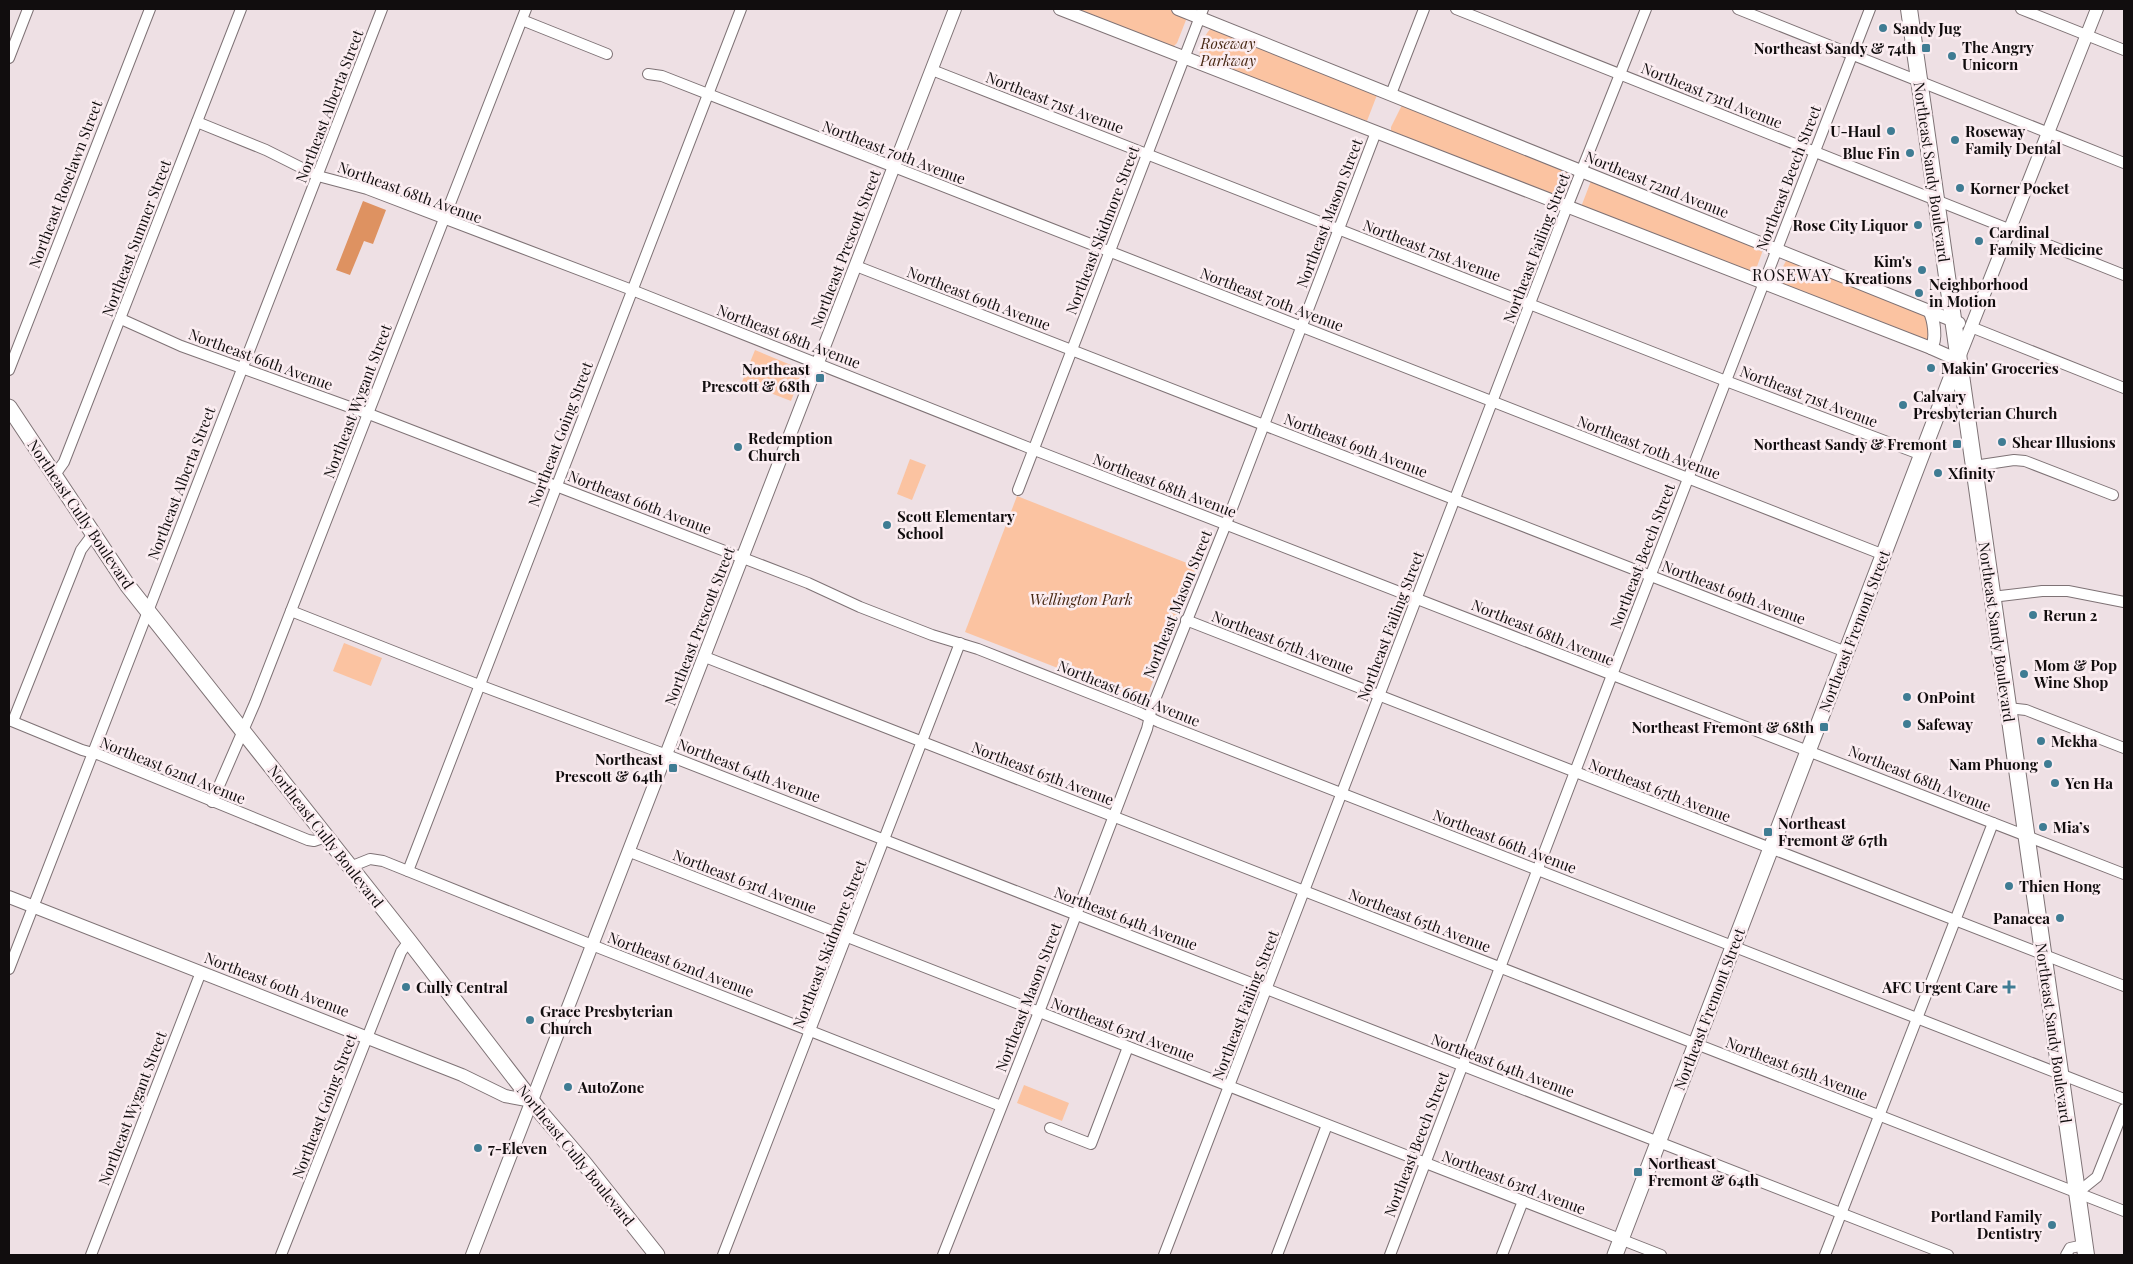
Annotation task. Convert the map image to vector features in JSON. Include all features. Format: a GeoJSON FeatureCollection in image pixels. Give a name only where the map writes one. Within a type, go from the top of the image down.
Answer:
{"type":"FeatureCollection","features":[{"type":"Feature","properties":{"kind":"main road","name":"Northeast Sandy Boulevard"},"geometry":{"type":"LineString","coordinates":[[1910,9],[2085,1250]]}},
{"type":"Feature","properties":{"kind":"main road","name":"Northeast Fremont Street"},"geometry":{"type":"LineString","coordinates":[[1615,1255],[1958,360]]}},
{"type":"Feature","properties":{"kind":"main road","name":"Northeast Cully Boulevard"},"geometry":{"type":"LineString","coordinates":[[9,407],[93,534],[148,611],[409,941],[532,1101],[657,1255]]}},
{"type":"Feature","properties":{"kind":"street"},"geometry":{"type":"LineString","coordinates":[[9,58],[28,9]]}},
{"type":"Feature","properties":{"kind":"street","name":"Northeast Roselawn Street"},"geometry":{"type":"LineString","coordinates":[[9,370],[150,9]]}},
{"type":"Feature","properties":{"kind":"street","name":"Northeast Sumner Street"},"geometry":{"type":"LineString","coordinates":[[54,476],[64,462],[241,9]]}},
{"type":"Feature","properties":{"kind":"street","name":"Northeast Alberta Street"},"geometry":{"type":"LineString","coordinates":[[9,969],[382,9]]}},
{"type":"Feature","properties":{"kind":"street","name":"Northeast Wygant Street"},"geometry":{"type":"LineString","coordinates":[[212,802],[256,703],[526,9]]}},
{"type":"Feature","properties":{"kind":"street","name":"Northeast Going Street"},"geometry":{"type":"LineString","coordinates":[[408,871],[741,9]]}},
{"type":"Feature","properties":{"kind":"street","name":"Northeast Prescott Street"},"geometry":{"type":"LineString","coordinates":[[472,1255],[630,852],[955,9]]}},
{"type":"Feature","properties":{"kind":"street"},"geometry":{"type":"LineString","coordinates":[[1060,9],[1763,282],[1958,360]]}},
{"type":"Feature","properties":{"kind":"street","name":"Northeast 72nd Avenue"},"geometry":{"type":"LineString","coordinates":[[1178,9],[1201,13],[1391,94],[2124,388]]}},
{"type":"Feature","properties":{"kind":"street"},"geometry":{"type":"LineString","coordinates":[[1391,94],[1424,9]]}},
{"type":"Feature","properties":{"kind":"street","name":"Northeast 73rd Avenue"},"geometry":{"type":"LineString","coordinates":[[1456,9],[2124,276]]}},
{"type":"Feature","properties":{"kind":"street","name":"Northeast Failing Street"},"geometry":{"type":"LineString","coordinates":[[1164,1255],[1343,794],[1567,207],[1646,9]]}},
{"type":"Feature","properties":{"kind":"street"},"geometry":{"type":"LineString","coordinates":[[1738,9],[2124,163]]}},
{"type":"Feature","properties":{"kind":"street","name":"Northeast Beech Street"},"geometry":{"type":"LineString","coordinates":[[1390,1255],[1763,282],[1870,9]]}},
{"type":"Feature","properties":{"kind":"street"},"geometry":{"type":"LineString","coordinates":[[2021,9],[2124,50]]}},
{"type":"Feature","properties":{"kind":"street","name":"Northeast Fremont Street"},"geometry":{"type":"LineString","coordinates":[[1958,360],[2097,9]]}},
{"type":"Feature","properties":{"kind":"street","name":"Northeast Skidmore Street"},"geometry":{"type":"LineString","coordinates":[[1018,490],[1032,449],[1073,350],[1201,13]]}},
{"type":"Feature","properties":{"kind":"street"},"geometry":{"type":"LineString","coordinates":[[522,20],[607,54]]}},
{"type":"Feature","properties":{"kind":"street","name":"Northeast 71st Avenue"},"geometry":{"type":"LineString","coordinates":[[932,70],[1726,381],[1922,455]]}},
{"type":"Feature","properties":{"kind":"street","name":"Northeast 70th Avenue"},"geometry":{"type":"LineString","coordinates":[[648,74],[662,76],[1884,555]]}},
{"type":"Feature","properties":{"kind":"street","name":"Northeast 68th Avenue"},"geometry":{"type":"LineString","coordinates":[[197,122],[266,150],[318,176],[367,190],[632,290],[1032,449],[2124,874]]}},
{"type":"Feature","properties":{"kind":"street","name":"Northeast Mason Street"},"geometry":{"type":"LineString","coordinates":[[943,1255],[1039,1012],[1186,620],[1226,524],[1376,132]]}},
{"type":"Feature","properties":{"kind":"street","name":"Northeast 69th Avenue"},"geometry":{"type":"LineString","coordinates":[[856,266],[1846,652]]}},
{"type":"Feature","properties":{"kind":"street"},"geometry":{"type":"LineString","coordinates":[[1929,310],[1932,316],[1934,343],[1931,348]]}},
{"type":"Feature","properties":{"kind":"street","name":"Northeast 66th Avenue"},"geometry":{"type":"LineString","coordinates":[[121,318],[181,346],[369,414],[817,586],[860,607],[978,649],[1343,794],[2124,1099]]}},
{"type":"Feature","properties":{"kind":"street"},"geometry":{"type":"LineString","coordinates":[[1974,466],[2014,460],[2025,461],[2113,495]]}},
{"type":"Feature","properties":{"kind":"street"},"geometry":{"type":"LineString","coordinates":[[11,721],[81,550],[93,534]]}},
{"type":"Feature","properties":{"kind":"street"},"geometry":{"type":"LineString","coordinates":[[1992,597],[2042,591],[2068,591],[2124,602]]}},
{"type":"Feature","properties":{"kind":"street","name":"Northeast 64th Avenue"},"geometry":{"type":"LineString","coordinates":[[291,611],[479,685],[667,754],[1948,1255]]}},
{"type":"Feature","properties":{"kind":"street","name":"Northeast 67th Avenue"},"geometry":{"type":"LineString","coordinates":[[1186,620],[2124,986]]}},
{"type":"Feature","properties":{"kind":"street","name":"Northeast Skidmore Street"},"geometry":{"type":"LineString","coordinates":[[724,1255],[848,938],[960,643]]}},
{"type":"Feature","properties":{"kind":"street","name":"Northeast 65th Avenue"},"geometry":{"type":"LineString","coordinates":[[705,657],[2124,1211]]}},
{"type":"Feature","properties":{"kind":"street"},"geometry":{"type":"LineString","coordinates":[[2008,708],[2026,710],[2124,748]]}},
{"type":"Feature","properties":{"kind":"street","name":"Northeast 62nd Avenue"},"geometry":{"type":"LineString","coordinates":[[11,721],[308,840],[314,841],[326,837]]}},
{"type":"Feature","properties":{"kind":"street"},"geometry":{"type":"LineString","coordinates":[[1825,1255],[1993,823]]}},
{"type":"Feature","properties":{"kind":"street","name":"Northeast 63rd Avenue"},"geometry":{"type":"LineString","coordinates":[[630,852],[1661,1255]]}},
{"type":"Feature","properties":{"kind":"street","name":"Northeast 62nd Avenue"},"geometry":{"type":"LineString","coordinates":[[350,867],[364,860],[376,859],[1001,1106]]}},
{"type":"Feature","properties":{"kind":"street","name":"Northeast 60th Avenue"},"geometry":{"type":"LineString","coordinates":[[9,897],[462,1075],[505,1096],[532,1101]]}},
{"type":"Feature","properties":{"kind":"street","name":"Northeast Going Street"},"geometry":{"type":"LineString","coordinates":[[281,1255],[401,952],[409,941]]}},
{"type":"Feature","properties":{"kind":"street","name":"Northeast Wygant Street"},"geometry":{"type":"LineString","coordinates":[[91,1255],[201,972]]}},
{"type":"Feature","properties":{"kind":"street"},"geometry":{"type":"LineString","coordinates":[[1050,1128],[1091,1144],[1128,1047]]}},
{"type":"Feature","properties":{"kind":"street"},"geometry":{"type":"LineString","coordinates":[[2077,1193],[2097,1177],[2124,1109]]}},
{"type":"Feature","properties":{"kind":"street"},"geometry":{"type":"LineString","coordinates":[[1277,1255],[1327,1125]]}},
{"type":"Feature","properties":{"kind":"street"},"geometry":{"type":"LineString","coordinates":[[1502,1255],[1523,1201]]}},
{"type":"Feature","properties":{"kind":"street"},"geometry":{"type":"LineString","coordinates":[[2066,1255],[2070,1248],[2085,1250]]}},
{"type":"Feature","properties":{"kind":"green space","name":"Roseway Parkway"},"geometry":{"type":"Polygon","coordinates":[[[1071,9],[1170,9],[1182,13],[1186,20],[1177,43],[1173,47],[1071,9]]]}},
{"type":"Feature","properties":{"kind":"green space","name":"Roseway Parkway"},"geometry":{"type":"Polygon","coordinates":[[[1213,27],[1377,95],[1367,121],[1200,58],[1203,41],[1213,27]]]}},
{"type":"Feature","properties":{"kind":"green space"},"geometry":{"type":"Polygon","coordinates":[[[1402,105],[1567,170],[1568,173],[1558,196],[1391,132],[1391,127],[1402,105]]]}},
{"type":"Feature","properties":{"kind":"green space"},"geometry":{"type":"Polygon","coordinates":[[[1591,181],[1763,250],[1755,272],[1753,274],[1581,207],[1591,181]]]}},
{"type":"Feature","properties":{"kind":"green space"},"geometry":{"type":"Polygon","coordinates":[[[1787,259],[1923,312],[1928,318],[1928,340],[1779,282],[1778,276],[1787,259]]]}},
{"type":"Feature","properties":{"kind":"green space"},"geometry":{"type":"Polygon","coordinates":[[[755,350],[803,370],[791,401],[742,382],[755,350]]]}},
{"type":"Feature","properties":{"kind":"green space"},"geometry":{"type":"Polygon","coordinates":[[[910,459],[926,465],[912,500],[897,494],[910,459]]]}},
{"type":"Feature","properties":{"kind":"green space","name":"Wellington Park"},"geometry":{"type":"Polygon","coordinates":[[[1017,496],[1197,567],[1145,702],[965,632],[1017,496]]]}},
{"type":"Feature","properties":{"kind":"green space"},"geometry":{"type":"Polygon","coordinates":[[[344,643],[382,658],[371,686],[333,671],[344,643]]]}},
{"type":"Feature","properties":{"kind":"green space"},"geometry":{"type":"Polygon","coordinates":[[[1024,1085],[1069,1103],[1062,1121],[1017,1103],[1024,1085]]]}},
{"type":"Feature","properties":{"kind":"shaded area"},"geometry":{"type":"Polygon","coordinates":[[[363,201],[386,210],[373,244],[364,241],[350,275],[336,270],[363,201]]]}},
{"type":"Feature","properties":{"kind":"place","name":"Sandy Jug"},"geometry":{"type":"Point","coordinates":[1883,28]}},
{"type":"Feature","properties":{"kind":"place","name":"Northeast Sandy & 74th"},"geometry":{"type":"Point","coordinates":[1926,48]}},
{"type":"Feature","properties":{"kind":"place","name":"The Angry Unicorn"},"geometry":{"type":"Point","coordinates":[1952,56]}},
{"type":"Feature","properties":{"kind":"place","name":"U-Haul"},"geometry":{"type":"Point","coordinates":[1891,131]}},
{"type":"Feature","properties":{"kind":"place","name":"Roseway Family Dental"},"geometry":{"type":"Point","coordinates":[1955,140]}},
{"type":"Feature","properties":{"kind":"place","name":"Blue Fin"},"geometry":{"type":"Point","coordinates":[1910,153]}},
{"type":"Feature","properties":{"kind":"place","name":"Korner Pocket"},"geometry":{"type":"Point","coordinates":[1960,188]}},
{"type":"Feature","properties":{"kind":"place","name":"Rose City Liquor"},"geometry":{"type":"Point","coordinates":[1918,225]}},
{"type":"Feature","properties":{"kind":"place","name":"Cardinal Family Medicine"},"geometry":{"type":"Point","coordinates":[1979,241]}},
{"type":"Feature","properties":{"kind":"place","name":"Kim's Kreations"},"geometry":{"type":"Point","coordinates":[1922,270]}},
{"type":"Feature","properties":{"kind":"place","name":"Neighborhood in Motion"},"geometry":{"type":"Point","coordinates":[1919,293]}},
{"type":"Feature","properties":{"kind":"place","name":"Makin' Groceries"},"geometry":{"type":"Point","coordinates":[1931,368]}},
{"type":"Feature","properties":{"kind":"place","name":"Northeast Prescott & 68th"},"geometry":{"type":"Point","coordinates":[820,378]}},
{"type":"Feature","properties":{"kind":"place","name":"Calvary Presbyterian Church"},"geometry":{"type":"Point","coordinates":[1903,405]}},
{"type":"Feature","properties":{"kind":"place","name":"Shear Illusions"},"geometry":{"type":"Point","coordinates":[2002,442]}},
{"type":"Feature","properties":{"kind":"place","name":"Northeast Sandy & Fremont"},"geometry":{"type":"Point","coordinates":[1957,444]}},
{"type":"Feature","properties":{"kind":"place","name":"Redemption Church"},"geometry":{"type":"Point","coordinates":[738,447]}},
{"type":"Feature","properties":{"kind":"place","name":"Xfinity"},"geometry":{"type":"Point","coordinates":[1938,473]}},
{"type":"Feature","properties":{"kind":"place","name":"Scott Elementary School"},"geometry":{"type":"Point","coordinates":[887,525]}},
{"type":"Feature","properties":{"kind":"place","name":"Rerun 2"},"geometry":{"type":"Point","coordinates":[2033,615]}},
{"type":"Feature","properties":{"kind":"place","name":"Mom & Pop Wine Shop"},"geometry":{"type":"Point","coordinates":[2024,674]}},
{"type":"Feature","properties":{"kind":"place","name":"OnPoint"},"geometry":{"type":"Point","coordinates":[1907,697]}},
{"type":"Feature","properties":{"kind":"place","name":"Safeway"},"geometry":{"type":"Point","coordinates":[1907,724]}},
{"type":"Feature","properties":{"kind":"place","name":"Northeast Fremont & 68th"},"geometry":{"type":"Point","coordinates":[1824,727]}},
{"type":"Feature","properties":{"kind":"place","name":"Mekha"},"geometry":{"type":"Point","coordinates":[2041,741]}},
{"type":"Feature","properties":{"kind":"place","name":"Nam Phuong"},"geometry":{"type":"Point","coordinates":[2048,764]}},
{"type":"Feature","properties":{"kind":"place","name":"Northeast Prescott & 64th"},"geometry":{"type":"Point","coordinates":[673,768]}},
{"type":"Feature","properties":{"kind":"place","name":"Yen Ha"},"geometry":{"type":"Point","coordinates":[2055,783]}},
{"type":"Feature","properties":{"kind":"place","name":"Mia’s"},"geometry":{"type":"Point","coordinates":[2043,827]}},
{"type":"Feature","properties":{"kind":"place","name":"Northeast Fremont & 67th"},"geometry":{"type":"Point","coordinates":[1768,832]}},
{"type":"Feature","properties":{"kind":"place","name":"Thien Hong"},"geometry":{"type":"Point","coordinates":[2009,886]}},
{"type":"Feature","properties":{"kind":"place","name":"Panacea"},"geometry":{"type":"Point","coordinates":[2060,918]}},
{"type":"Feature","properties":{"kind":"place","name":"Cully Central"},"geometry":{"type":"Point","coordinates":[406,987]}},
{"type":"Feature","properties":{"kind":"place","name":"AFC Urgent Care"},"geometry":{"type":"Point","coordinates":[2009,987]}},
{"type":"Feature","properties":{"kind":"place","name":"Grace Presbyterian Church"},"geometry":{"type":"Point","coordinates":[530,1020]}},
{"type":"Feature","properties":{"kind":"place","name":"AutoZone"},"geometry":{"type":"Point","coordinates":[568,1087]}},
{"type":"Feature","properties":{"kind":"place","name":"7-Eleven"},"geometry":{"type":"Point","coordinates":[478,1148]}},
{"type":"Feature","properties":{"kind":"place","name":"Northeast Fremont & 64th"},"geometry":{"type":"Point","coordinates":[1638,1172]}},
{"type":"Feature","properties":{"kind":"place","name":"Portland Family Dentistry"},"geometry":{"type":"Point","coordinates":[2052,1225]}},
{"type":"Feature","properties":{"kind":"district","name":"ROSEWAY"},"geometry":{"type":"Point","coordinates":[1792,274]}}]}
